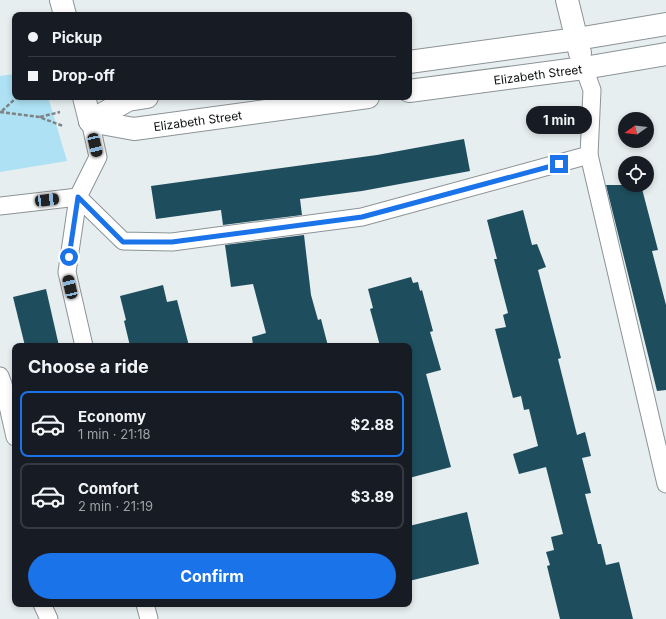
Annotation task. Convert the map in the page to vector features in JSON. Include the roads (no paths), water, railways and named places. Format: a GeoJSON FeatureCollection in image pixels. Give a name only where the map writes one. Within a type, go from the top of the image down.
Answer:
{"type":"FeatureCollection","features":[{"type":"Feature","properties":{"kind":"street"},"geometry":{"type":"LineString","coordinates":[[61,0],[64,12]]}},
{"type":"Feature","properties":{"kind":"street"},"geometry":{"type":"LineString","coordinates":[[567,0],[584,68]]}},
{"type":"Feature","properties":{"kind":"street"},"geometry":{"type":"LineString","coordinates":[[412,62],[577,39],[666,24]]}},
{"type":"Feature","properties":{"kind":"street","name":"Elizabeth Street"},"geometry":{"type":"LineString","coordinates":[[412,91],[584,68],[666,54]]}},
{"type":"Feature","properties":{"kind":"street"},"geometry":{"type":"LineString","coordinates":[[85,100],[90,121],[128,100]]}},
{"type":"Feature","properties":{"kind":"street","name":"Elizabeth Street"},"geometry":{"type":"LineString","coordinates":[[90,121],[134,129],[346,100]]}},
{"type":"Feature","properties":{"kind":"lane"},"geometry":{"type":"LineString","coordinates":[[584,68],[592,90],[589,156],[666,484]]}},
{"type":"Feature","properties":{"kind":"lane"},"geometry":{"type":"LineString","coordinates":[[83,343],[67,272],[78,197],[98,157],[90,121]]}},
{"type":"Feature","properties":{"kind":"lane"},"geometry":{"type":"LineString","coordinates":[[78,197],[123,242],[172,242],[362,217],[589,156]]}},
{"type":"Feature","properties":{"kind":"lane"},"geometry":{"type":"LineString","coordinates":[[0,206],[78,197]]}},
{"type":"Feature","properties":{"kind":"lane"},"geometry":{"type":"LineString","coordinates":[[0,376],[12,424]]}},
{"type":"Feature","properties":{"kind":"lane"},"geometry":{"type":"LineString","coordinates":[[43,607],[49,619]]}},
{"type":"Feature","properties":{"kind":"lane"},"geometry":{"type":"LineString","coordinates":[[146,607],[149,619]]}}]}
